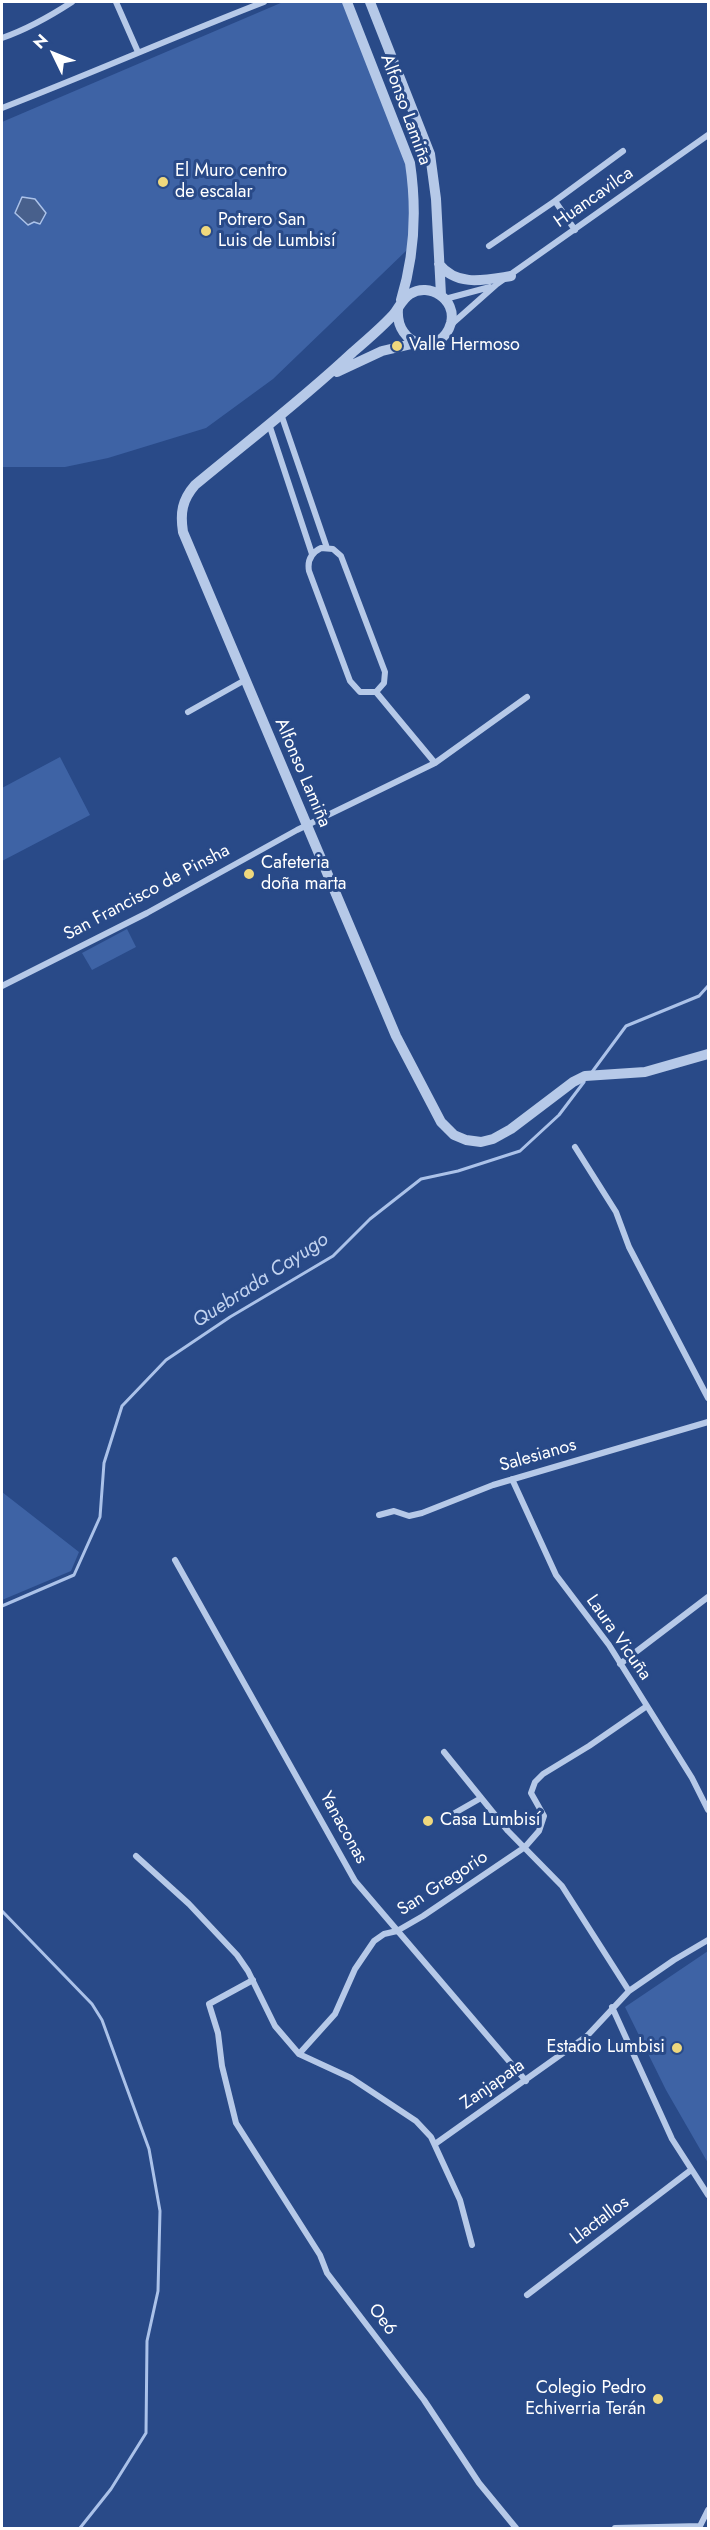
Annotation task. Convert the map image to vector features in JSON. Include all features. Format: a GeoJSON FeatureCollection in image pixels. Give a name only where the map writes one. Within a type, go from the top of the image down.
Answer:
{"type":"FeatureCollection","features":[{"type":"Feature","properties":{"kind":"street"},"geometry":{"type":"LineString","coordinates":[[2,38],[25,30],[72,2]]}},
{"type":"Feature","properties":{"kind":"street"},"geometry":{"type":"LineString","coordinates":[[116,2],[138,52]]}},
{"type":"Feature","properties":{"kind":"street"},"geometry":{"type":"LineString","coordinates":[[2,108],[116,64],[138,52],[264,2]]}},
{"type":"Feature","properties":{"kind":"street","name":"Alfonso Lamiña"},"geometry":{"type":"LineString","coordinates":[[347,2],[410,163],[414,190],[414,234],[407,281],[399,306],[351,355],[195,485],[187,495],[181,517],[183,532],[396,1036],[441,1122],[454,1135],[466,1140],[481,1142],[493,1139],[511,1129],[573,1082],[591,1075],[645,1072],[708,1054]]}},
{"type":"Feature","properties":{"kind":"street","name":"Alfonso Lamiña"},"geometry":{"type":"LineString","coordinates":[[370,2],[430,154],[436,199],[443,297]]}},
{"type":"Feature","properties":{"kind":"street","name":"Huancavilca"},"geometry":{"type":"LineString","coordinates":[[450,325],[497,284],[708,135]]}},
{"type":"Feature","properties":{"kind":"street"},"geometry":{"type":"LineString","coordinates":[[489,246],[623,151]]}},
{"type":"Feature","properties":{"kind":"street"},"geometry":{"type":"LineString","coordinates":[[555,201],[575,230]]}},
{"type":"Feature","properties":{"kind":"street"},"geometry":{"type":"LineString","coordinates":[[439,264],[448,274],[456,278],[474,281],[511,276]]}},
{"type":"Feature","properties":{"kind":"street","name":"Huancavilca"},"geometry":{"type":"LineString","coordinates":[[443,297],[497,284]]}},
{"type":"Feature","properties":{"kind":"street"},"geometry":{"type":"LineString","coordinates":[[419,290],[431,290],[443,297],[451,311],[450,325],[445,334],[437,341],[427,344],[416,343],[407,338],[400,330],[397,320],[399,306],[408,294],[419,290]]}},
{"type":"Feature","properties":{"kind":"street","name":"Alfonso Lamiña"},"geometry":{"type":"LineString","coordinates":[[300,398],[338,372],[363,359],[397,346],[416,343]]}},
{"type":"Feature","properties":{"kind":"street"},"geometry":{"type":"LineString","coordinates":[[281,413],[327,548]]}},
{"type":"Feature","properties":{"kind":"street"},"geometry":{"type":"LineString","coordinates":[[269,423],[312,554]]}},
{"type":"Feature","properties":{"kind":"street"},"geometry":{"type":"LineString","coordinates":[[327,548],[341,556],[385,672],[384,683],[376,692],[366,694],[352,686],[309,571],[309,559],[312,554],[316,550],[327,548]]}},
{"type":"Feature","properties":{"kind":"street"},"geometry":{"type":"LineString","coordinates":[[188,712],[245,680]]}},
{"type":"Feature","properties":{"kind":"street"},"geometry":{"type":"LineString","coordinates":[[376,692],[435,763]]}},
{"type":"Feature","properties":{"kind":"street","name":"San Francisco de Pinsha"},"geometry":{"type":"LineString","coordinates":[[2,986],[147,914],[306,826],[435,763],[527,697]]}},
{"type":"Feature","properties":{"kind":"street"},"geometry":{"type":"LineString","coordinates":[[575,1147],[616,1212],[629,1247],[708,1398]]}},
{"type":"Feature","properties":{"kind":"street","name":"Salesianos"},"geometry":{"type":"LineString","coordinates":[[379,1515],[394,1511],[409,1516],[422,1513],[512,1479],[708,1422]]}},
{"type":"Feature","properties":{"kind":"street","name":"Laura Vicuña"},"geometry":{"type":"LineString","coordinates":[[512,1479],[556,1575],[620,1664],[692,1778],[708,1810]]}},
{"type":"Feature","properties":{"kind":"street","name":"Yanaconas"},"geometry":{"type":"LineString","coordinates":[[175,1560],[355,1881],[526,2081]]}},
{"type":"Feature","properties":{"kind":"street"},"geometry":{"type":"LineString","coordinates":[[620,1664],[708,1597]]}},
{"type":"Feature","properties":{"kind":"street","name":"San Gregorio"},"geometry":{"type":"LineString","coordinates":[[299,2054],[335,2014],[363,1955],[384,1934],[397,1931],[525,1847],[543,1824],[544,1816],[531,1793],[535,1782],[543,1774],[647,1706]]}},
{"type":"Feature","properties":{"kind":"street"},"geometry":{"type":"LineString","coordinates":[[444,1752],[508,1831],[562,1886],[629,1991]]}},
{"type":"Feature","properties":{"kind":"street"},"geometry":{"type":"LineString","coordinates":[[453,1814],[481,1798]]}},
{"type":"Feature","properties":{"kind":"street"},"geometry":{"type":"LineString","coordinates":[[136,1856],[214,1929],[237,1955],[253,1980],[275,2026],[299,2054],[351,2078],[416,2121],[435,2144],[460,2200],[472,2245]]}},
{"type":"Feature","properties":{"kind":"street","name":"Zanjapata"},"geometry":{"type":"LineString","coordinates":[[435,2144],[587,2036],[629,1991],[708,1940]]}},
{"type":"Feature","properties":{"kind":"street","name":"Oe6"},"geometry":{"type":"LineString","coordinates":[[253,1980],[209,2004],[218,2033],[222,2066],[236,2123],[320,2256],[327,2273],[424,2400],[479,2482],[516,2529]]}},
{"type":"Feature","properties":{"kind":"street"},"geometry":{"type":"LineString","coordinates":[[612,2007],[672,2139],[708,2195]]}},
{"type":"Feature","properties":{"kind":"street","name":"Llactallos"},"geometry":{"type":"LineString","coordinates":[[527,2295],[692,2170]]}},
{"type":"Feature","properties":{"kind":"street"},"geometry":{"type":"LineString","coordinates":[[615,2529],[699,2527],[708,2510]]}},
{"type":"Feature","properties":{"kind":"shaded area","name":"Potrero San Luis de Lumbisí"},"geometry":{"type":"Polygon","coordinates":[[[283,2],[347,2],[410,163],[415,213],[407,250],[273,379],[206,428],[108,458],[65,467],[2,467],[2,122],[283,2]]]}},
{"type":"Feature","properties":{"kind":"shaded area"},"geometry":{"type":"Polygon","coordinates":[[[22,197],[35,199],[46,213],[40,224],[34,222],[28,225],[15,213],[22,197]]]}},
{"type":"Feature","properties":{"kind":"shaded area"},"geometry":{"type":"Polygon","coordinates":[[[60,757],[90,815],[2,861],[2,788],[60,757]]]}},
{"type":"Feature","properties":{"kind":"shaded area"},"geometry":{"type":"Polygon","coordinates":[[[127,929],[136,947],[92,970],[82,953],[127,929]]]}},
{"type":"Feature","properties":{"kind":"shaded area"},"geometry":{"type":"Polygon","coordinates":[[[2,1492],[79,1552],[71,1571],[2,1600],[2,1492]]]}},
{"type":"Feature","properties":{"kind":"shaded area","name":"Estadio Lumbisi"},"geometry":{"type":"Polygon","coordinates":[[[708,1951],[708,2163],[666,2090],[625,2007],[708,1951]]]}},
{"type":"Feature","properties":{"kind":"waterway","name":"Quebrada Cayugo"},"geometry":{"type":"LineString","coordinates":[[592,1072],[626,1026],[699,996],[708,986]]}},
{"type":"Feature","properties":{"kind":"waterway","name":"Quebrada Cayugo"},"geometry":{"type":"LineString","coordinates":[[2,1606],[74,1575],[100,1517],[104,1463],[122,1406],[166,1360],[230,1317],[333,1256],[370,1219],[421,1179],[458,1171],[520,1151],[559,1115],[584,1082]]}},
{"type":"Feature","properties":{"kind":"waterway"},"geometry":{"type":"LineString","coordinates":[[2,1911],[92,2004],[102,2020],[149,2149],[160,2211],[158,2291],[147,2341],[146,2433],[111,2489],[80,2528]]}},
{"type":"Feature","properties":{"kind":"place","name":"El Muro centro de escalar"},"geometry":{"type":"Point","coordinates":[163,182]}},
{"type":"Feature","properties":{"kind":"place","name":"Potrero San Luis de Lumbisí"},"geometry":{"type":"Point","coordinates":[206,231]}},
{"type":"Feature","properties":{"kind":"place","name":"Valle Hermoso"},"geometry":{"type":"Point","coordinates":[397,346]}},
{"type":"Feature","properties":{"kind":"place","name":"Cafeteria doña marta"},"geometry":{"type":"Point","coordinates":[249,874]}},
{"type":"Feature","properties":{"kind":"place","name":"Casa Lumbisí"},"geometry":{"type":"Point","coordinates":[428,1821]}},
{"type":"Feature","properties":{"kind":"place","name":"Estadio Lumbisi"},"geometry":{"type":"Point","coordinates":[677,2048]}},
{"type":"Feature","properties":{"kind":"place","name":"Colegio Pedro Echiverria Terán"},"geometry":{"type":"Point","coordinates":[658,2399]}}]}
